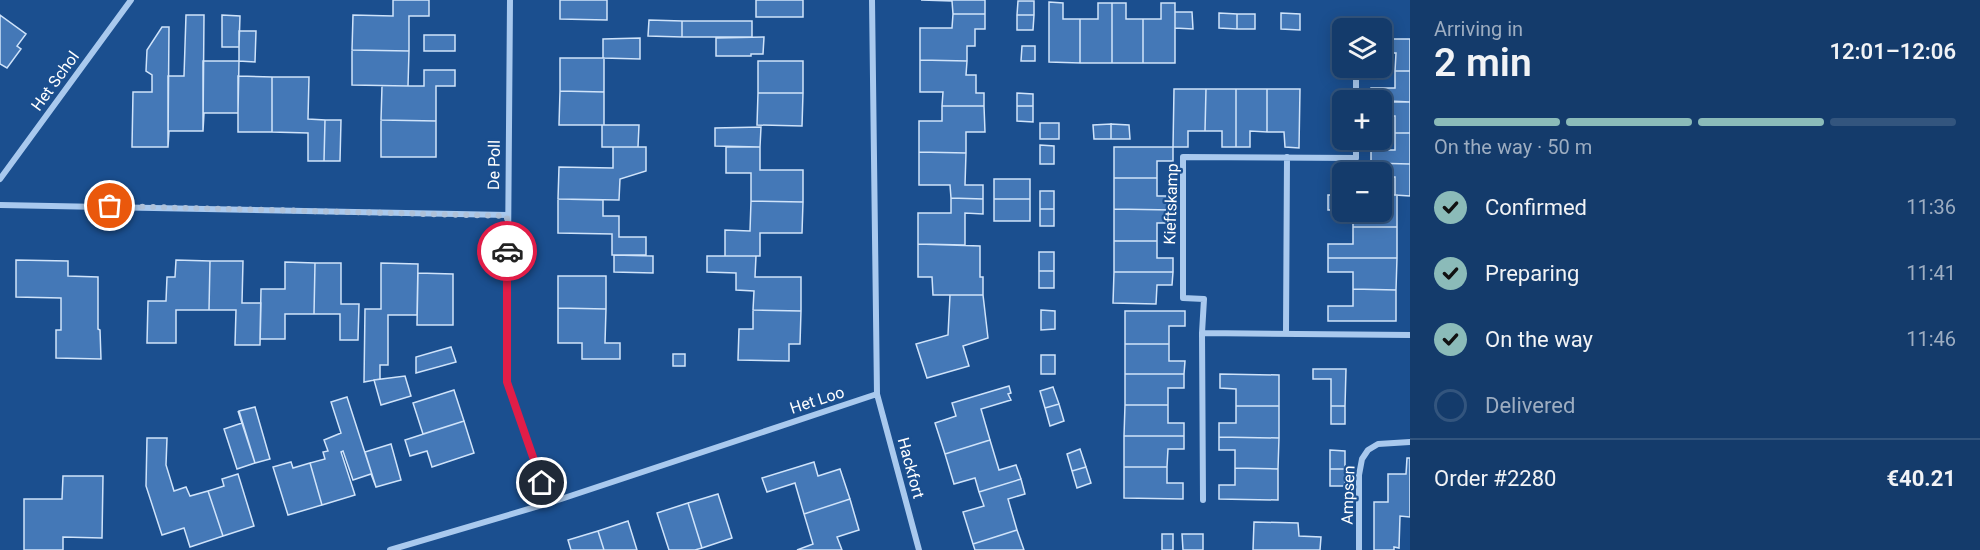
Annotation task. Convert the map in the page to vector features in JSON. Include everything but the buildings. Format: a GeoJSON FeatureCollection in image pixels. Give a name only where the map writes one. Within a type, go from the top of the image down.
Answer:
{"type":"FeatureCollection","features":[{"type":"Feature","properties":{"kind":"street","name":"Het Schol"},"geometry":{"type":"LineString","coordinates":[[0,179],[131,0]]}},
{"type":"Feature","properties":{"kind":"street","name":"De Poll"},"geometry":{"type":"LineString","coordinates":[[510,0],[507,382],[549,503]]}},
{"type":"Feature","properties":{"kind":"street"},"geometry":{"type":"LineString","coordinates":[[872,0],[877,394]]}},
{"type":"Feature","properties":{"kind":"street","name":"Kieftskamp"},"geometry":{"type":"LineString","coordinates":[[1203,500],[1202,333],[1204,299],[1183,298],[1184,157],[1356,158],[1356,150]]}},
{"type":"Feature","properties":{"kind":"street"},"geometry":{"type":"LineString","coordinates":[[1286,333],[1287,157]]}},
{"type":"Feature","properties":{"kind":"street"},"geometry":{"type":"LineString","coordinates":[[0,205],[507,216]]}},
{"type":"Feature","properties":{"kind":"street"},"geometry":{"type":"LineString","coordinates":[[1202,333],[1410,335]]}},
{"type":"Feature","properties":{"kind":"street","name":"Het Loo"},"geometry":{"type":"LineString","coordinates":[[390,550],[549,503],[877,394]]}},
{"type":"Feature","properties":{"kind":"street","name":"Hackfort"},"geometry":{"type":"LineString","coordinates":[[877,394],[919,550]]}},
{"type":"Feature","properties":{"kind":"street","name":"Ampsen"},"geometry":{"type":"LineString","coordinates":[[1359,550],[1359,475],[1362,459],[1368,450],[1378,444],[1410,442]]}},
{"type":"Feature","properties":{"kind":"way so far"},"geometry":{"type":"LineString","coordinates":[[110,206],[507,216],[507,251]]}},
{"type":"Feature","properties":{"kind":"route"},"geometry":{"type":"LineString","coordinates":[[507,251],[507,382],[542,483]]}}]}
